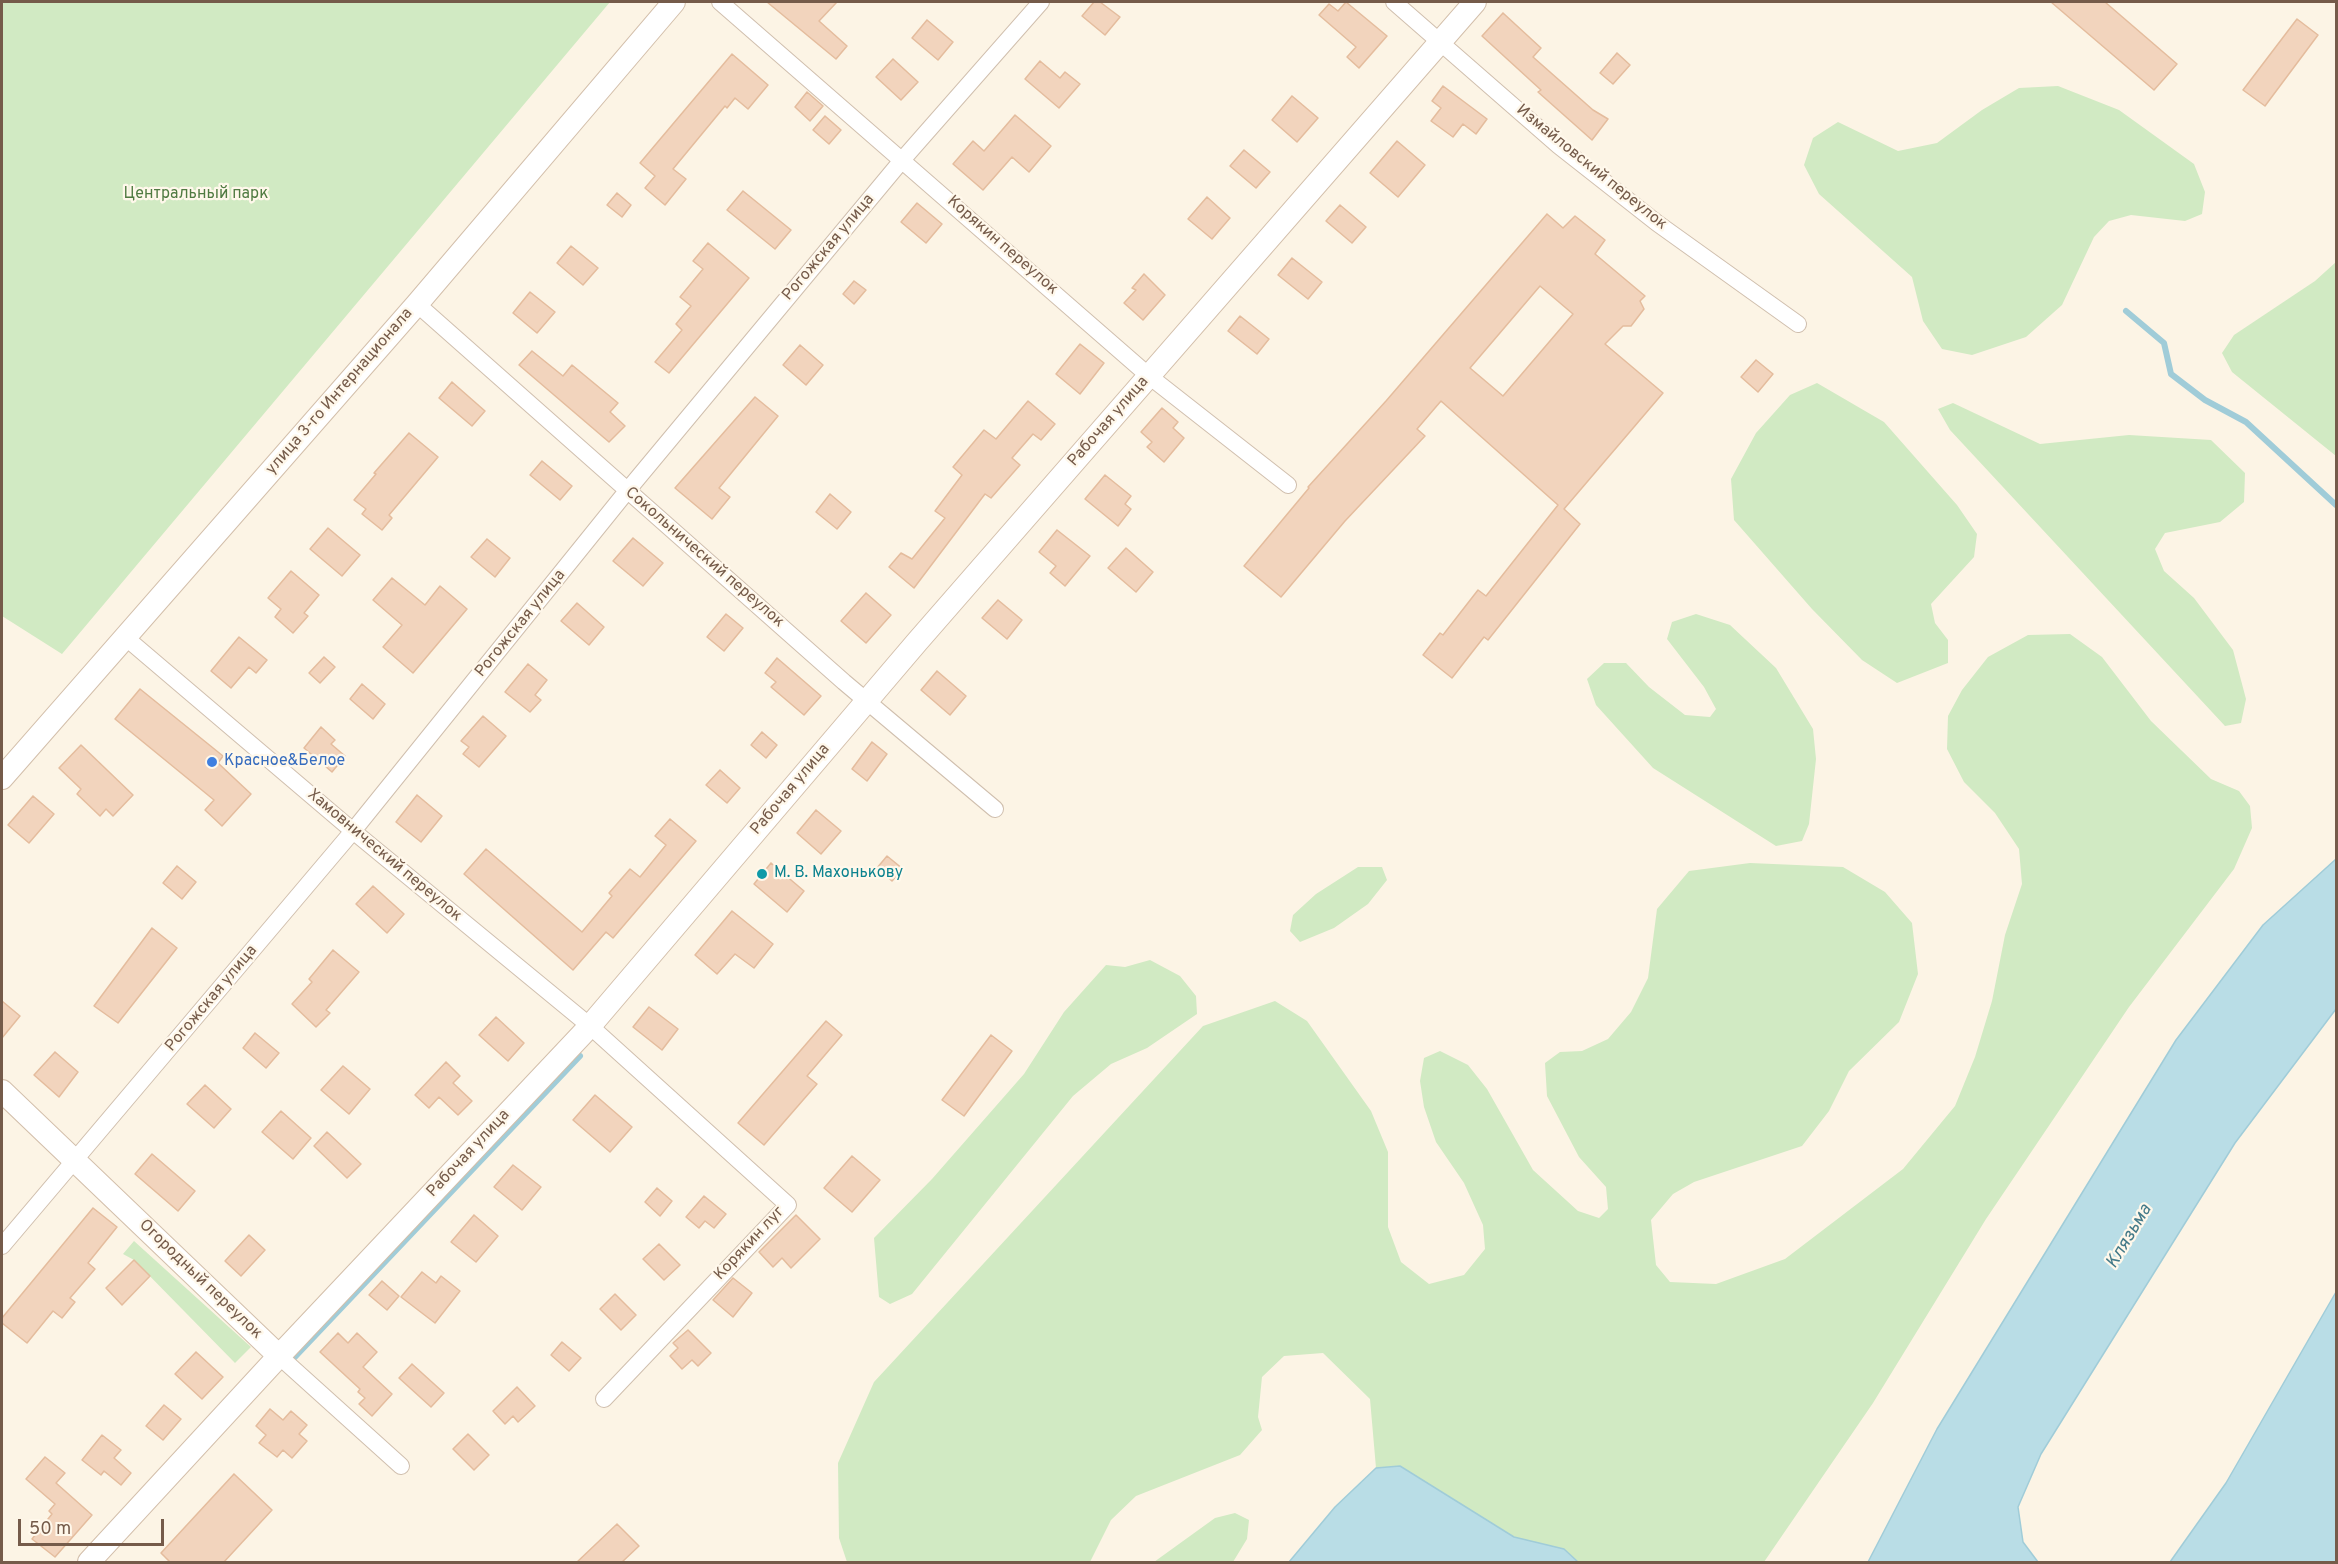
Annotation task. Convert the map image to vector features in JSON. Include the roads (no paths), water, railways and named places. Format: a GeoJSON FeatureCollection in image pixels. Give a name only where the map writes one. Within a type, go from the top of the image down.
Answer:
{"type":"FeatureCollection","features":[{"type":"Feature","properties":{"kind":"main road","name":"улица 3-го Интернационала"},"geometry":{"type":"LineString","coordinates":[[2,778],[417,304],[674,2]]}},
{"type":"Feature","properties":{"kind":"main road","name":"Рабочая улица"},"geometry":{"type":"LineString","coordinates":[[89,1563],[279,1356],[590,1026],[867,701],[1475,2]]}},
{"type":"Feature","properties":{"kind":"main road","name":"Огородный переулок"},"geometry":{"type":"LineString","coordinates":[[2,1091],[279,1356]]}},
{"type":"Feature","properties":{"kind":"street","name":"Корякин переулок"},"geometry":{"type":"LineString","coordinates":[[720,2],[903,159],[1149,376],[1288,485]]}},
{"type":"Feature","properties":{"kind":"street","name":"Рогожская улица"},"geometry":{"type":"LineString","coordinates":[[2,1246],[353,831],[627,491],[903,159],[1041,2]]}},
{"type":"Feature","properties":{"kind":"street","name":"Измайловский переулок"},"geometry":{"type":"LineString","coordinates":[[1394,2],[1442,41],[1568,153],[1657,223],[1798,324]]}},
{"type":"Feature","properties":{"kind":"street","name":"Сокольнический переулок"},"geometry":{"type":"LineString","coordinates":[[417,304],[867,701],[995,809]]}},
{"type":"Feature","properties":{"kind":"street","name":"Хамовнический переулок"},"geometry":{"type":"LineString","coordinates":[[125,637],[353,831],[590,1026]]}},
{"type":"Feature","properties":{"kind":"street","name":"Корякин луг"},"geometry":{"type":"LineString","coordinates":[[590,1026],[788,1205],[604,1399]]}},
{"type":"Feature","properties":{"kind":"street","name":"Огородный переулок"},"geometry":{"type":"LineString","coordinates":[[279,1356],[401,1466]]}},
{"type":"Feature","properties":{"kind":"water","name":"Клязьма"},"geometry":{"type":"Polygon","coordinates":[[[2336,859],[2336,1009],[2235,1143],[2041,1454],[2018,1507],[2023,1542],[2038,1562],[1868,1562],[1937,1429],[2176,1040],[2263,925],[2336,859]]]}},
{"type":"Feature","properties":{"kind":"water"},"geometry":{"type":"Polygon","coordinates":[[[2336,1292],[2336,1562],[2170,1562],[2226,1483],[2336,1292]]]}},
{"type":"Feature","properties":{"kind":"water"},"geometry":{"type":"Polygon","coordinates":[[[1400,1466],[1514,1537],[1564,1549],[1578,1562],[1289,1562],[1335,1507],[1376,1468],[1400,1466]]]}},
{"type":"Feature","properties":{"kind":"waterway"},"geometry":{"type":"LineString","coordinates":[[2126,311],[2164,343],[2171,374],[2205,400],[2246,422],[2336,505]]}},
{"type":"Feature","properties":{"kind":"waterway"},"geometry":{"type":"LineString","coordinates":[[294,1358],[580,1056]]}},
{"type":"Feature","properties":{"kind":"place","name":"Красное&Белое"},"geometry":{"type":"Point","coordinates":[212,762]}},
{"type":"Feature","properties":{"kind":"place","name":"М. В. Махонькову"},"geometry":{"type":"Point","coordinates":[762,874]}},
{"type":"Feature","properties":{"kind":"park label","name":"Центральный парк"},"geometry":{"type":"Point","coordinates":[196,195]}}]}
